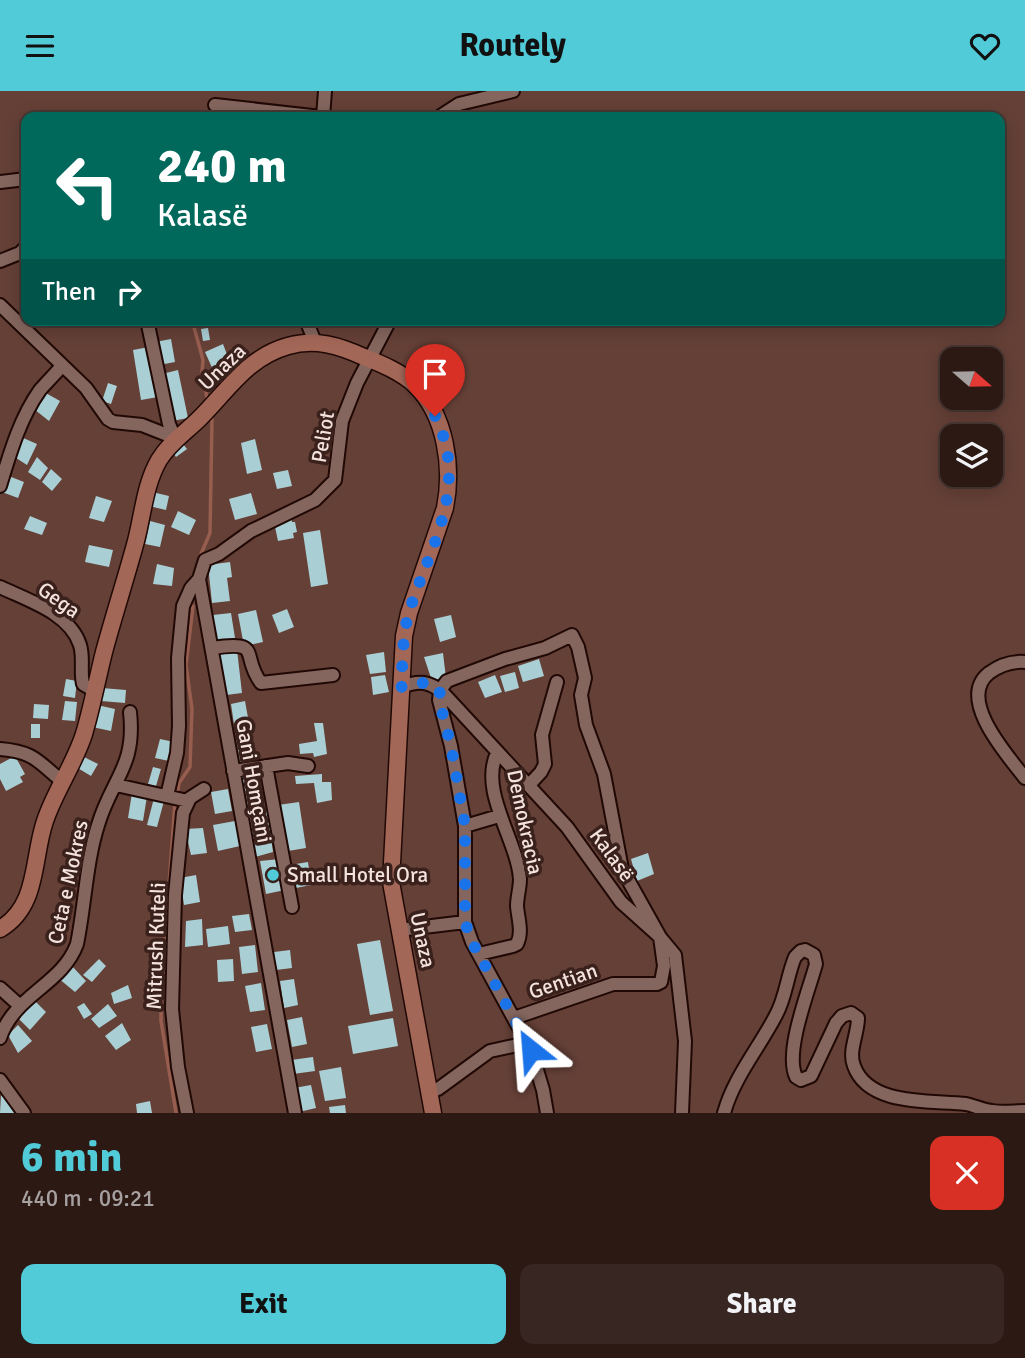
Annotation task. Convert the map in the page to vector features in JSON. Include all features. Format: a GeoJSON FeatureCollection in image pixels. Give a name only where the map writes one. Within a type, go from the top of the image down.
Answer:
{"type":"FeatureCollection","features":[{"type":"Feature","properties":{"kind":"main road","name":"Unaza"},"geometry":{"type":"LineString","coordinates":[[0,929],[16,916],[32,890],[38,844],[51,804],[83,737],[149,482],[160,459],[175,438],[195,423],[242,371],[270,352],[291,345],[315,342],[336,345],[370,359],[402,375],[430,402],[446,446],[448,495],[404,636],[391,882],[433,1113]]}},
{"type":"Feature","properties":{"kind":"street"},"geometry":{"type":"LineString","coordinates":[[323,112],[325,91]]}},
{"type":"Feature","properties":{"kind":"street"},"geometry":{"type":"LineString","coordinates":[[447,112],[459,104],[513,91]]}},
{"type":"Feature","properties":{"kind":"street"},"geometry":{"type":"LineString","coordinates":[[215,105],[277,112]]}},
{"type":"Feature","properties":{"kind":"street"},"geometry":{"type":"LineString","coordinates":[[0,182],[21,180]]}},
{"type":"Feature","properties":{"kind":"street"},"geometry":{"type":"LineString","coordinates":[[0,261],[21,252]]}},
{"type":"Feature","properties":{"kind":"street"},"geometry":{"type":"LineString","coordinates":[[0,305],[21,326]]}},
{"type":"Feature","properties":{"kind":"street"},"geometry":{"type":"LineString","coordinates":[[21,326],[86,388],[107,419],[142,425],[175,438]]}},
{"type":"Feature","properties":{"kind":"street"},"geometry":{"type":"LineString","coordinates":[[148,326],[169,423],[175,438]]}},
{"type":"Feature","properties":{"kind":"street"},"geometry":{"type":"LineString","coordinates":[[308,326],[315,342]]}},
{"type":"Feature","properties":{"kind":"street","name":"Peliot"},"geometry":{"type":"LineString","coordinates":[[200,579],[205,559],[219,554],[251,531],[315,500],[335,479],[342,421],[357,383],[387,326]]}},
{"type":"Feature","properties":{"kind":"street"},"geometry":{"type":"LineString","coordinates":[[0,486],[32,404],[40,390],[62,366]]}},
{"type":"Feature","properties":{"kind":"street"},"geometry":{"type":"LineString","coordinates":[[167,796],[177,753],[181,620],[187,596],[200,579]]}},
{"type":"Feature","properties":{"kind":"street","name":"Gani Homçani"},"geometry":{"type":"LineString","coordinates":[[200,579],[295,1113]]}},
{"type":"Feature","properties":{"kind":"street","name":"Gega"},"geometry":{"type":"LineString","coordinates":[[0,587],[50,612],[71,628],[80,646],[83,684],[95,691]]}},
{"type":"Feature","properties":{"kind":"street"},"geometry":{"type":"LineString","coordinates":[[547,1113],[543,1090],[527,1043],[479,954],[465,922],[465,826],[451,746],[439,700],[440,690],[447,681],[505,659],[545,648],[572,635],[578,647],[585,678],[580,695],[586,725],[604,775],[622,869],[660,937]]}},
{"type":"Feature","properties":{"kind":"street"},"geometry":{"type":"LineString","coordinates":[[212,648],[236,644],[246,649],[261,683],[333,675]]}},
{"type":"Feature","properties":{"kind":"street"},"geometry":{"type":"LineString","coordinates":[[1025,662],[997,668],[982,681],[978,696],[986,724],[1025,778]]}},
{"type":"Feature","properties":{"kind":"street"},"geometry":{"type":"LineString","coordinates":[[401,687],[421,682],[440,690]]}},
{"type":"Feature","properties":{"kind":"street"},"geometry":{"type":"LineString","coordinates":[[529,785],[545,764],[542,734],[557,682]]}},
{"type":"Feature","properties":{"kind":"street","name":"Kalasë"},"geometry":{"type":"LineString","coordinates":[[440,690],[567,827],[621,902],[660,937],[675,955],[685,1049],[682,1113]]}},
{"type":"Feature","properties":{"kind":"street","name":"Ceta e Mokres"},"geometry":{"type":"LineString","coordinates":[[0,1038],[10,1016],[19,1005],[52,978],[73,955],[80,929],[93,843],[107,801],[130,752],[130,712]]}},
{"type":"Feature","properties":{"kind":"street"},"geometry":{"type":"LineString","coordinates":[[0,749],[24,751],[63,782]]}},
{"type":"Feature","properties":{"kind":"street","name":"Demokracia"},"geometry":{"type":"LineString","coordinates":[[479,954],[513,946],[520,939],[517,904],[520,879],[513,849],[499,816],[492,771],[497,753]]}},
{"type":"Feature","properties":{"kind":"street"},"geometry":{"type":"LineString","coordinates":[[233,771],[298,763],[308,766]]}},
{"type":"Feature","properties":{"kind":"street"},"geometry":{"type":"LineString","coordinates":[[267,766],[292,907]]}},
{"type":"Feature","properties":{"kind":"street"},"geometry":{"type":"LineString","coordinates":[[116,785],[188,801],[204,789]]}},
{"type":"Feature","properties":{"kind":"street","name":"Mitrush Kuteli"},"geometry":{"type":"LineString","coordinates":[[187,1113],[178,1067],[171,992],[179,853],[183,813],[188,801]]}},
{"type":"Feature","properties":{"kind":"street"},"geometry":{"type":"LineString","coordinates":[[465,826],[499,816]]}},
{"type":"Feature","properties":{"kind":"street"},"geometry":{"type":"LineString","coordinates":[[399,930],[465,922]]}},
{"type":"Feature","properties":{"kind":"street","name":"Gentian"},"geometry":{"type":"LineString","coordinates":[[514,1018],[612,984],[646,986],[662,982],[664,965],[660,937]]}},
{"type":"Feature","properties":{"kind":"street"},"geometry":{"type":"LineString","coordinates":[[724,1113],[729,1096],[749,1058],[777,1013],[796,957],[800,951],[805,950],[814,955],[816,964],[799,1020],[793,1073],[801,1080],[811,1076],[836,1023],[842,1016],[851,1013],[858,1018],[853,1065],[862,1080],[872,1088],[928,1103],[966,1104],[992,1111],[1025,1111]]}},
{"type":"Feature","properties":{"kind":"street"},"geometry":{"type":"LineString","coordinates":[[0,988],[19,1005]]}},
{"type":"Feature","properties":{"kind":"street"},"geometry":{"type":"LineString","coordinates":[[430,1092],[490,1051],[527,1043]]}},
{"type":"Feature","properties":{"kind":"street"},"geometry":{"type":"LineString","coordinates":[[0,1080],[24,1113]]}},
{"type":"Feature","properties":{"kind":"shaded area"},"geometry":{"type":"Polygon","coordinates":[[[0,91],[1025,91],[1025,1113],[0,1113],[0,91]]]}},
{"type":"Feature","properties":{"kind":"building"},"geometry":{"type":"Polygon","coordinates":[[[208,328],[210,340],[203,341],[201,329],[208,328]]]}},
{"type":"Feature","properties":{"kind":"building"},"geometry":{"type":"Polygon","coordinates":[[[171,339],[175,362],[159,365],[155,342],[171,339]]]}},
{"type":"Feature","properties":{"kind":"building"},"geometry":{"type":"Polygon","coordinates":[[[223,344],[231,365],[214,372],[205,352],[223,344]]]}},
{"type":"Feature","properties":{"kind":"building"},"geometry":{"type":"Polygon","coordinates":[[[149,347],[158,397],[141,400],[133,350],[149,347]]]}},
{"type":"Feature","properties":{"kind":"building"},"geometry":{"type":"Polygon","coordinates":[[[178,370],[188,418],[172,421],[162,374],[178,370]]]}},
{"type":"Feature","properties":{"kind":"building"},"geometry":{"type":"Polygon","coordinates":[[[108,383],[117,386],[111,404],[102,401],[108,383]]]}},
{"type":"Feature","properties":{"kind":"building"},"geometry":{"type":"Polygon","coordinates":[[[44,392],[60,401],[49,421],[34,409],[44,392]]]}},
{"type":"Feature","properties":{"kind":"building"},"geometry":{"type":"Polygon","coordinates":[[[21,437],[37,444],[27,465],[13,456],[21,437]]]}},
{"type":"Feature","properties":{"kind":"building"},"geometry":{"type":"Polygon","coordinates":[[[255,439],[262,470],[247,474],[241,443],[255,439]]]}},
{"type":"Feature","properties":{"kind":"building"},"geometry":{"type":"Polygon","coordinates":[[[183,444],[187,449],[176,457],[172,451],[183,444]]]}},
{"type":"Feature","properties":{"kind":"building"},"geometry":{"type":"Polygon","coordinates":[[[37,457],[48,468],[40,480],[28,472],[37,457]]]}},
{"type":"Feature","properties":{"kind":"building"},"geometry":{"type":"Polygon","coordinates":[[[51,469],[62,479],[52,491],[42,482],[51,469]]]}},
{"type":"Feature","properties":{"kind":"building"},"geometry":{"type":"Polygon","coordinates":[[[288,470],[292,486],[277,489],[273,473],[288,470]]]}},
{"type":"Feature","properties":{"kind":"building"},"geometry":{"type":"Polygon","coordinates":[[[6,475],[24,482],[18,498],[2,492],[6,475]]]}},
{"type":"Feature","properties":{"kind":"building"},"geometry":{"type":"Polygon","coordinates":[[[152,492],[169,496],[166,510],[149,506],[152,492]]]}},
{"type":"Feature","properties":{"kind":"building"},"geometry":{"type":"Polygon","coordinates":[[[251,493],[257,514],[235,520],[229,499],[251,493]]]}},
{"type":"Feature","properties":{"kind":"building"},"geometry":{"type":"Polygon","coordinates":[[[96,496],[112,501],[104,522],[89,518],[96,496]]]}},
{"type":"Feature","properties":{"kind":"building"},"geometry":{"type":"Polygon","coordinates":[[[178,511],[196,520],[189,535],[171,527],[178,511]]]}},
{"type":"Feature","properties":{"kind":"building"},"geometry":{"type":"Polygon","coordinates":[[[30,516],[47,523],[42,535],[24,529],[30,516]]]}},
{"type":"Feature","properties":{"kind":"building"},"geometry":{"type":"Polygon","coordinates":[[[291,518],[292,522],[295,522],[297,532],[293,533],[294,538],[278,541],[274,522],[291,518]]]}},
{"type":"Feature","properties":{"kind":"building"},"geometry":{"type":"Polygon","coordinates":[[[150,521],[165,525],[160,547],[145,544],[150,521]]]}},
{"type":"Feature","properties":{"kind":"building"},"geometry":{"type":"Polygon","coordinates":[[[320,530],[328,584],[311,587],[303,533],[320,530]]]}},
{"type":"Feature","properties":{"kind":"building"},"geometry":{"type":"Polygon","coordinates":[[[89,545],[113,550],[109,567],[85,562],[89,545]]]}},
{"type":"Feature","properties":{"kind":"building"},"geometry":{"type":"Polygon","coordinates":[[[230,562],[232,577],[227,578],[230,601],[212,603],[208,565],[230,562]]]}},
{"type":"Feature","properties":{"kind":"building"},"geometry":{"type":"Polygon","coordinates":[[[157,564],[174,568],[172,586],[153,584],[157,564]]]}},
{"type":"Feature","properties":{"kind":"building"},"geometry":{"type":"Polygon","coordinates":[[[287,609],[294,627],[279,633],[272,615],[287,609]]]}},
{"type":"Feature","properties":{"kind":"building"},"geometry":{"type":"Polygon","coordinates":[[[256,610],[263,642],[244,646],[238,614],[256,610]]]}},
{"type":"Feature","properties":{"kind":"building"},"geometry":{"type":"Polygon","coordinates":[[[231,613],[235,638],[216,642],[213,615],[231,613]]]}},
{"type":"Feature","properties":{"kind":"building"},"geometry":{"type":"Polygon","coordinates":[[[451,615],[456,637],[440,642],[434,619],[451,615]]]}},
{"type":"Feature","properties":{"kind":"building"},"geometry":{"type":"Polygon","coordinates":[[[237,650],[242,693],[226,695],[220,653],[237,650]]]}},
{"type":"Feature","properties":{"kind":"building"},"geometry":{"type":"Polygon","coordinates":[[[384,652],[386,672],[370,674],[366,655],[384,652]]]}},
{"type":"Feature","properties":{"kind":"building"},"geometry":{"type":"Polygon","coordinates":[[[443,653],[446,678],[432,681],[424,657],[443,653]]]}},
{"type":"Feature","properties":{"kind":"building"},"geometry":{"type":"Polygon","coordinates":[[[539,659],[544,676],[523,682],[518,666],[539,659]]]}},
{"type":"Feature","properties":{"kind":"building"},"geometry":{"type":"Polygon","coordinates":[[[515,672],[519,688],[505,692],[500,676],[515,672]]]}},
{"type":"Feature","properties":{"kind":"building"},"geometry":{"type":"Polygon","coordinates":[[[385,675],[389,692],[373,695],[371,677],[385,675]]]}},
{"type":"Feature","properties":{"kind":"building"},"geometry":{"type":"Polygon","coordinates":[[[495,675],[502,692],[485,698],[478,682],[495,675]]]}},
{"type":"Feature","properties":{"kind":"building"},"geometry":{"type":"Polygon","coordinates":[[[66,679],[77,681],[75,698],[63,696],[66,679]]]}},
{"type":"Feature","properties":{"kind":"building"},"geometry":{"type":"Polygon","coordinates":[[[102,688],[126,690],[125,703],[101,701],[102,688]]]}},
{"type":"Feature","properties":{"kind":"building"},"geometry":{"type":"Polygon","coordinates":[[[65,701],[77,702],[75,721],[62,720],[65,701]]]}},
{"type":"Feature","properties":{"kind":"building"},"geometry":{"type":"Polygon","coordinates":[[[245,701],[250,729],[235,731],[231,704],[245,701]]]}},
{"type":"Feature","properties":{"kind":"building"},"geometry":{"type":"Polygon","coordinates":[[[34,704],[49,705],[48,719],[33,718],[34,704]]]}},
{"type":"Feature","properties":{"kind":"building"},"geometry":{"type":"Polygon","coordinates":[[[97,705],[115,709],[111,731],[92,727],[97,705]]]}},
{"type":"Feature","properties":{"kind":"building"},"geometry":{"type":"Polygon","coordinates":[[[314,723],[323,723],[327,754],[314,757],[313,753],[300,754],[299,744],[317,741],[314,723]]]}},
{"type":"Feature","properties":{"kind":"building"},"geometry":{"type":"Polygon","coordinates":[[[31,724],[40,724],[40,738],[31,738],[31,724]]]}},
{"type":"Feature","properties":{"kind":"building"},"geometry":{"type":"Polygon","coordinates":[[[250,736],[254,761],[240,763],[236,738],[250,736]]]}},
{"type":"Feature","properties":{"kind":"building"},"geometry":{"type":"Polygon","coordinates":[[[160,739],[174,742],[169,761],[155,758],[160,739]]]}},
{"type":"Feature","properties":{"kind":"building"},"geometry":{"type":"Polygon","coordinates":[[[15,756],[25,774],[20,777],[23,782],[6,791],[0,779],[0,764],[15,756]]]}},
{"type":"Feature","properties":{"kind":"building"},"geometry":{"type":"Polygon","coordinates":[[[82,756],[98,764],[91,776],[76,767],[82,756]]]}},
{"type":"Feature","properties":{"kind":"building"},"geometry":{"type":"Polygon","coordinates":[[[153,767],[161,769],[156,786],[148,784],[153,767]]]}},
{"type":"Feature","properties":{"kind":"building"},"geometry":{"type":"Polygon","coordinates":[[[258,773],[264,803],[245,807],[239,777],[258,773]]]}},
{"type":"Feature","properties":{"kind":"building"},"geometry":{"type":"Polygon","coordinates":[[[322,774],[322,782],[331,782],[332,800],[317,803],[314,783],[296,784],[295,776],[322,774]]]}},
{"type":"Feature","properties":{"kind":"building"},"geometry":{"type":"Polygon","coordinates":[[[228,789],[232,811],[215,814],[211,792],[228,789]]]}},
{"type":"Feature","properties":{"kind":"building"},"geometry":{"type":"Polygon","coordinates":[[[132,793],[147,796],[143,821],[128,818],[132,793]]]}},
{"type":"Feature","properties":{"kind":"building"},"geometry":{"type":"Polygon","coordinates":[[[154,798],[164,801],[157,827],[147,825],[154,798]]]}},
{"type":"Feature","properties":{"kind":"building"},"geometry":{"type":"Polygon","coordinates":[[[299,802],[306,848],[288,851],[278,805],[299,802]]]}},
{"type":"Feature","properties":{"kind":"building"},"geometry":{"type":"Polygon","coordinates":[[[267,807],[273,852],[255,857],[247,810],[267,807]]]}},
{"type":"Feature","properties":{"kind":"building"},"geometry":{"type":"Polygon","coordinates":[[[235,821],[240,846],[218,851],[213,825],[235,821]]]}},
{"type":"Feature","properties":{"kind":"building"},"geometry":{"type":"Polygon","coordinates":[[[203,828],[207,853],[191,855],[185,829],[203,828]]]}},
{"type":"Feature","properties":{"kind":"building"},"geometry":{"type":"Polygon","coordinates":[[[648,853],[654,874],[637,881],[631,859],[648,853]]]}},
{"type":"Feature","properties":{"kind":"building","name":"Small Hotel Ora"},"geometry":{"type":"Polygon","coordinates":[[[280,859],[285,890],[266,894],[260,861],[280,859]]]}},
{"type":"Feature","properties":{"kind":"building"},"geometry":{"type":"Polygon","coordinates":[[[308,862],[311,885],[296,888],[290,865],[308,862]]]}},
{"type":"Feature","properties":{"kind":"building"},"geometry":{"type":"Polygon","coordinates":[[[196,875],[200,902],[184,905],[180,878],[196,875]]]}},
{"type":"Feature","properties":{"kind":"building"},"geometry":{"type":"Polygon","coordinates":[[[249,914],[252,930],[235,932],[232,916],[249,914]]]}},
{"type":"Feature","properties":{"kind":"building"},"geometry":{"type":"Polygon","coordinates":[[[202,919],[203,945],[185,947],[186,921],[202,919]]]}},
{"type":"Feature","properties":{"kind":"building"},"geometry":{"type":"Polygon","coordinates":[[[228,926],[230,944],[208,947],[206,929],[228,926]]]}},
{"type":"Feature","properties":{"kind":"building"},"geometry":{"type":"Polygon","coordinates":[[[380,940],[393,1011],[370,1015],[357,944],[380,940]]]}},
{"type":"Feature","properties":{"kind":"building"},"geometry":{"type":"Polygon","coordinates":[[[255,945],[258,972],[242,974],[239,947],[255,945]]]}},
{"type":"Feature","properties":{"kind":"building"},"geometry":{"type":"Polygon","coordinates":[[[290,950],[292,968],[276,970],[274,952],[290,950]]]}},
{"type":"Feature","properties":{"kind":"building"},"geometry":{"type":"Polygon","coordinates":[[[99,959],[106,966],[92,982],[83,975],[99,959]]]}},
{"type":"Feature","properties":{"kind":"building"},"geometry":{"type":"Polygon","coordinates":[[[233,959],[234,981],[218,982],[217,960],[233,959]]]}},
{"type":"Feature","properties":{"kind":"building"},"geometry":{"type":"Polygon","coordinates":[[[71,965],[86,981],[75,992],[58,978],[71,965]]]}},
{"type":"Feature","properties":{"kind":"building"},"geometry":{"type":"Polygon","coordinates":[[[294,979],[298,1005],[284,1008],[280,981],[294,979]]]}},
{"type":"Feature","properties":{"kind":"building"},"geometry":{"type":"Polygon","coordinates":[[[261,983],[265,1010],[250,1012],[245,986],[261,983]]]}},
{"type":"Feature","properties":{"kind":"building"},"geometry":{"type":"Polygon","coordinates":[[[128,985],[132,998],[114,1004],[111,993],[128,985]]]}},
{"type":"Feature","properties":{"kind":"building"},"geometry":{"type":"Polygon","coordinates":[[[35,1001],[46,1012],[30,1030],[19,1019],[35,1001]]]}},
{"type":"Feature","properties":{"kind":"building"},"geometry":{"type":"Polygon","coordinates":[[[84,1003],[92,1014],[84,1019],[77,1007],[84,1003]]]}},
{"type":"Feature","properties":{"kind":"building"},"geometry":{"type":"Polygon","coordinates":[[[108,1004],[117,1016],[99,1028],[91,1019],[108,1004]]]}},
{"type":"Feature","properties":{"kind":"building"},"geometry":{"type":"Polygon","coordinates":[[[302,1017],[307,1044],[292,1047],[287,1020],[302,1017]]]}},
{"type":"Feature","properties":{"kind":"building"},"geometry":{"type":"Polygon","coordinates":[[[393,1018],[398,1046],[353,1054],[348,1026],[393,1018]]]}},
{"type":"Feature","properties":{"kind":"building"},"geometry":{"type":"Polygon","coordinates":[[[122,1023],[131,1040],[116,1050],[105,1036],[122,1023]]]}},
{"type":"Feature","properties":{"kind":"building"},"geometry":{"type":"Polygon","coordinates":[[[267,1024],[272,1049],[256,1052],[251,1027],[267,1024]]]}},
{"type":"Feature","properties":{"kind":"building"},"geometry":{"type":"Polygon","coordinates":[[[18,1025],[32,1041],[18,1053],[8,1035],[18,1025]]]}},
{"type":"Feature","properties":{"kind":"building"},"geometry":{"type":"Polygon","coordinates":[[[313,1057],[315,1071],[293,1074],[291,1060],[313,1057]]]}},
{"type":"Feature","properties":{"kind":"building"},"geometry":{"type":"Polygon","coordinates":[[[341,1067],[346,1098],[325,1101],[319,1071],[341,1067]]]}},
{"type":"Feature","properties":{"kind":"building"},"geometry":{"type":"Polygon","coordinates":[[[311,1085],[316,1108],[299,1112],[294,1088],[311,1085]]]}},
{"type":"Feature","properties":{"kind":"building"},"geometry":{"type":"Polygon","coordinates":[[[1,1095],[18,1113],[0,1113],[1,1095]]]}},
{"type":"Feature","properties":{"kind":"building"},"geometry":{"type":"Polygon","coordinates":[[[150,1101],[152,1113],[137,1113],[136,1104],[150,1101]]]}},
{"type":"Feature","properties":{"kind":"building"},"geometry":{"type":"Polygon","coordinates":[[[345,1105],[346,1113],[330,1113],[329,1107],[345,1105]]]}},
{"type":"Feature","properties":{"kind":"waterway"},"geometry":{"type":"LineString","coordinates":[[194,326],[203,360],[202,372],[207,398]]}},
{"type":"Feature","properties":{"kind":"waterway"},"geometry":{"type":"LineString","coordinates":[[201,554],[210,533],[212,419]]}},
{"type":"Feature","properties":{"kind":"waterway"},"geometry":{"type":"LineString","coordinates":[[178,790],[179,783],[190,767],[192,709],[186,665],[193,606]]}},
{"type":"Feature","properties":{"kind":"waterway"},"geometry":{"type":"LineString","coordinates":[[175,802],[161,1021],[176,1113]]}},
{"type":"Feature","properties":{"kind":"place","name":"Small Hotel Ora"},"geometry":{"type":"Point","coordinates":[273,875]}},
{"type":"Feature","properties":{"kind":"route"},"geometry":{"type":"LineString","coordinates":[[435,416],[446,446],[448,495],[437,536],[409,613],[404,636],[401,687],[421,682],[440,690],[439,700],[451,746],[465,826],[465,922],[472,942],[531,1050]]}}]}
